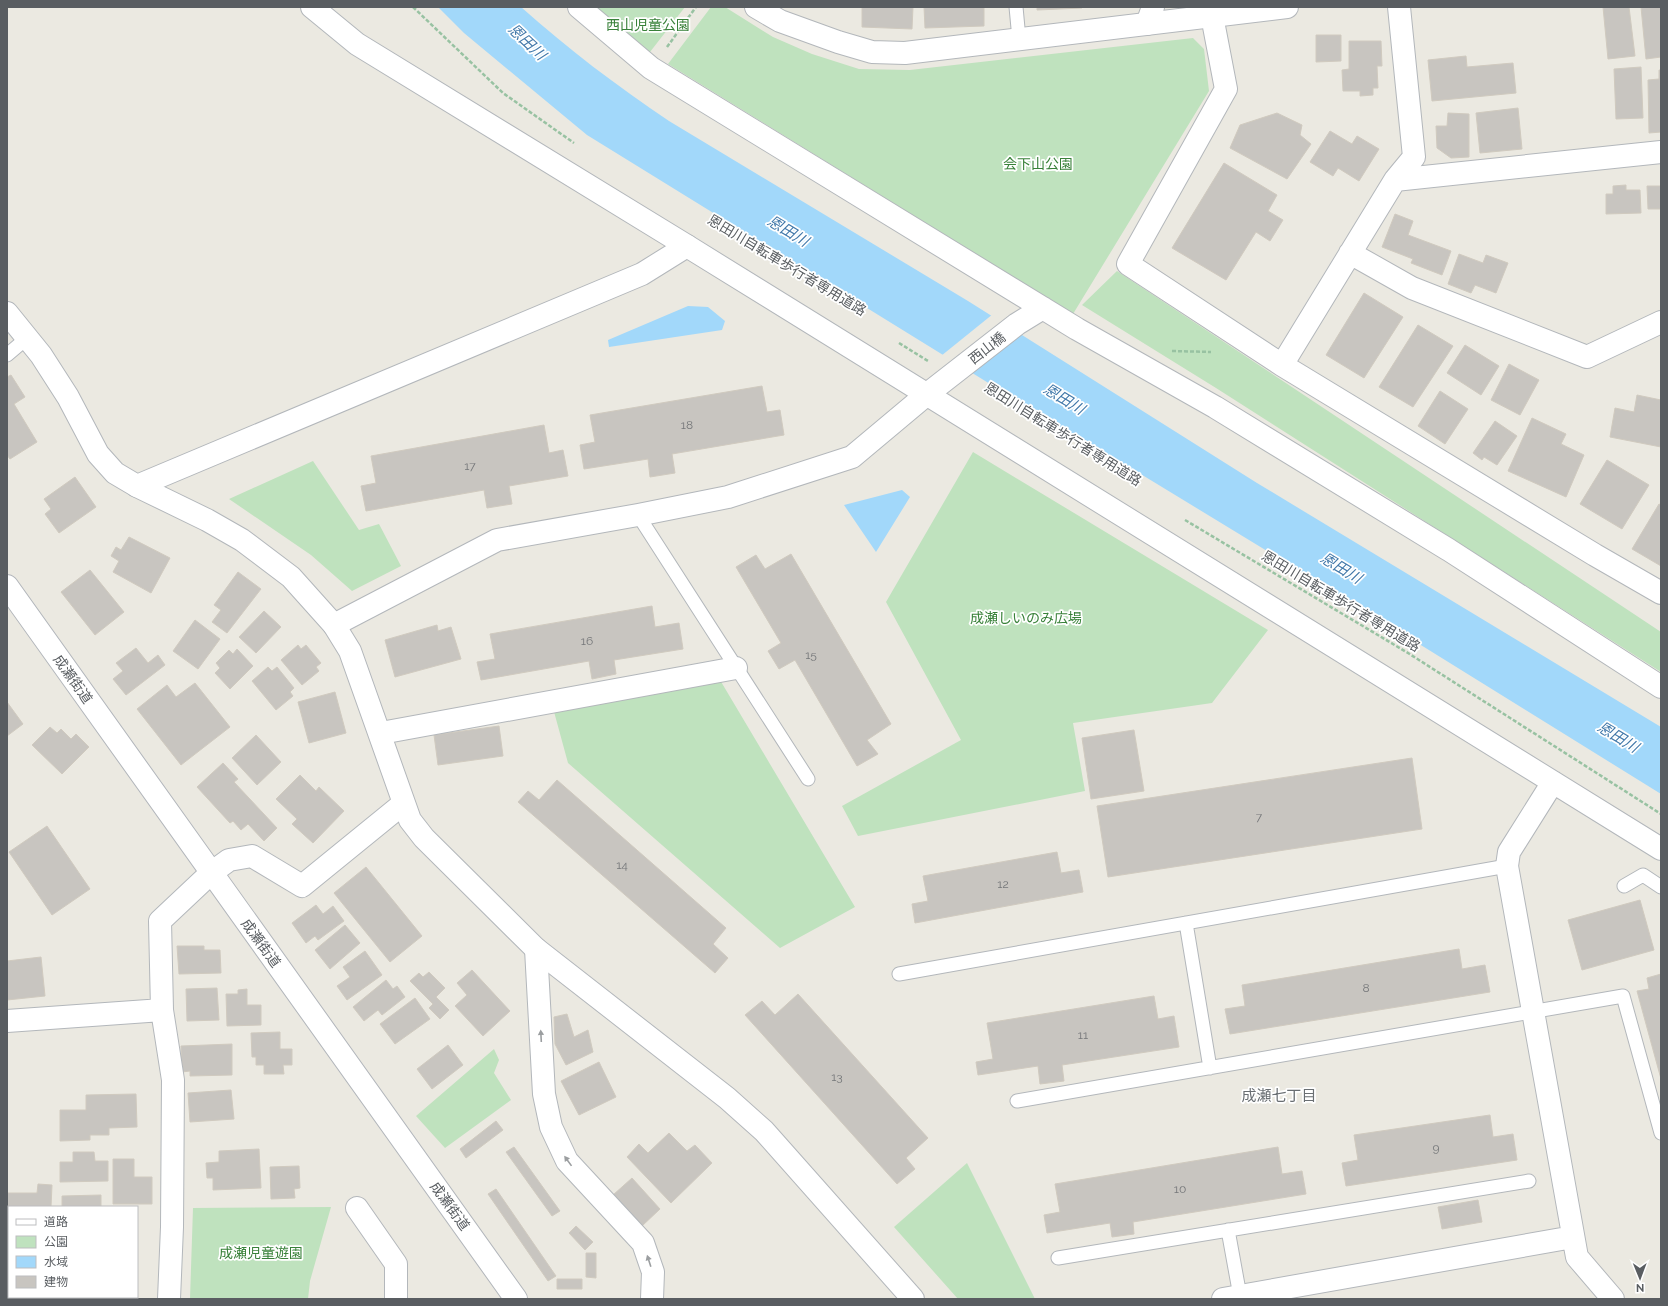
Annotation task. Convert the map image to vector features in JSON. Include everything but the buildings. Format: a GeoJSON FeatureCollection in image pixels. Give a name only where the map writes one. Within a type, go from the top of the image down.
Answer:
{"type":"FeatureCollection","features":[{"type":"Feature","properties":{"kind":"street"},"geometry":{"type":"LineString","coordinates":[[312,7],[357,44],[687,246],[1661,849]]}},
{"type":"Feature","properties":{"kind":"street"},"geometry":{"type":"LineString","coordinates":[[579,7],[651,68],[1077,329],[1215,407],[1450,550],[1661,687]]}},
{"type":"Feature","properties":{"kind":"street"},"geometry":{"type":"LineString","coordinates":[[756,7],[779,14],[838,42],[872,52],[905,53],[1019,39],[1150,15],[1212,16],[1287,7]]}},
{"type":"Feature","properties":{"kind":"street"},"geometry":{"type":"LineString","coordinates":[[1282,365],[1395,180],[1414,157],[1399,7]]}},
{"type":"Feature","properties":{"kind":"street"},"geometry":{"type":"LineString","coordinates":[[1212,16],[1226,88],[1128,264],[1282,365],[1595,555],[1661,593]]}},
{"type":"Feature","properties":{"kind":"street"},"geometry":{"type":"LineString","coordinates":[[1395,180],[1661,152]]}},
{"type":"Feature","properties":{"kind":"street"},"geometry":{"type":"LineString","coordinates":[[138,486],[642,274],[687,246]]}},
{"type":"Feature","properties":{"kind":"street"},"geometry":{"type":"LineString","coordinates":[[1350,253],[1412,288],[1587,357],[1661,322]]}},
{"type":"Feature","properties":{"kind":"street","name":"西山橋"},"geometry":{"type":"LineString","coordinates":[[334,625],[497,540],[638,515],[728,497],[852,457],[954,373],[1017,324],[1043,308]]}},
{"type":"Feature","properties":{"kind":"street"},"geometry":{"type":"LineString","coordinates":[[7,313],[41,355],[68,397],[98,454],[115,473],[207,520],[242,540],[291,577],[334,625],[350,651],[381,733],[410,820],[424,838],[536,949],[727,1098],[764,1131],[913,1299]]}},
{"type":"Feature","properties":{"kind":"street","name":"成瀬街道"},"geometry":{"type":"LineString","coordinates":[[7,586],[516,1299]]}},
{"type":"Feature","properties":{"kind":"street"},"geometry":{"type":"LineString","coordinates":[[381,733],[736,668]]}},
{"type":"Feature","properties":{"kind":"street"},"geometry":{"type":"LineString","coordinates":[[1553,782],[1509,852],[1507,866],[1577,1257],[1613,1299]]}},
{"type":"Feature","properties":{"kind":"street"},"geometry":{"type":"LineString","coordinates":[[170,1299],[173,1080],[162,1010],[160,921],[211,873],[229,860],[252,856],[302,886],[404,803]]}},
{"type":"Feature","properties":{"kind":"street"},"geometry":{"type":"LineString","coordinates":[[536,949],[544,1094],[551,1127],[567,1161],[643,1242],[653,1272],[652,1299]]}},
{"type":"Feature","properties":{"kind":"street"},"geometry":{"type":"LineString","coordinates":[[7,1021],[162,1010]]}},
{"type":"Feature","properties":{"kind":"street"},"geometry":{"type":"LineString","coordinates":[[357,1208],[396,1264],[396,1299]]}},
{"type":"Feature","properties":{"kind":"street"},"geometry":{"type":"LineString","coordinates":[[1232,1298],[1573,1237]]}},
{"type":"Feature","properties":{"kind":"lane"},"geometry":{"type":"LineString","coordinates":[[1016,7],[1019,39]]}},
{"type":"Feature","properties":{"kind":"lane"},"geometry":{"type":"LineString","coordinates":[[7,355],[27,338]]}},
{"type":"Feature","properties":{"kind":"lane"},"geometry":{"type":"LineString","coordinates":[[638,515],[808,779]]}},
{"type":"Feature","properties":{"kind":"lane"},"geometry":{"type":"LineString","coordinates":[[899,974],[1507,866]]}},
{"type":"Feature","properties":{"kind":"lane"},"geometry":{"type":"LineString","coordinates":[[1624,886],[1643,875],[1661,887]]}},
{"type":"Feature","properties":{"kind":"lane"},"geometry":{"type":"LineString","coordinates":[[1186,923],[1210,1068]]}},
{"type":"Feature","properties":{"kind":"lane"},"geometry":{"type":"LineString","coordinates":[[1017,1101],[1623,996],[1661,1133]]}},
{"type":"Feature","properties":{"kind":"lane"},"geometry":{"type":"LineString","coordinates":[[1058,1258],[1529,1181]]}},
{"type":"Feature","properties":{"kind":"lane"},"geometry":{"type":"LineString","coordinates":[[1228,1230],[1232,1298]]}},
{"type":"Feature","properties":{"kind":"path"},"geometry":{"type":"LineString","coordinates":[[413,7],[503,93],[580,148]]}},
{"type":"Feature","properties":{"kind":"path"},"geometry":{"type":"LineString","coordinates":[[651,68],[696,7]]}},
{"type":"Feature","properties":{"kind":"path"},"geometry":{"type":"LineString","coordinates":[[896,341],[954,373]]}},
{"type":"Feature","properties":{"kind":"path"},"geometry":{"type":"LineString","coordinates":[[1168,351],[1215,352],[1249,344]]}},
{"type":"Feature","properties":{"kind":"path","name":"恩田川自転車歩行者専用道路"},"geometry":{"type":"LineString","coordinates":[[1179,517],[1408,652],[1661,814]]}},
{"type":"Feature","properties":{"kind":"green space","name":"西山児童公園"},"geometry":{"type":"Polygon","coordinates":[[[596,7],[685,7],[650,52],[596,7]]]}},
{"type":"Feature","properties":{"kind":"green space","name":"会下山公園"},"geometry":{"type":"Polygon","coordinates":[[[711,7],[725,7],[773,37],[812,54],[859,69],[910,70],[1193,38],[1204,49],[1209,91],[1073,314],[668,64],[711,7]]]}},
{"type":"Feature","properties":{"kind":"green space"},"geometry":{"type":"Polygon","coordinates":[[[1117,271],[1661,632],[1661,672],[1216,388],[1082,305],[1117,271]]]}},
{"type":"Feature","properties":{"kind":"green space","name":"成瀬しいのみ広場"},"geometry":{"type":"Polygon","coordinates":[[[973,452],[1268,630],[1212,703],[1073,723],[1085,791],[858,836],[842,806],[961,740],[886,602],[973,452]]]}},
{"type":"Feature","properties":{"kind":"green space"},"geometry":{"type":"Polygon","coordinates":[[[313,461],[359,530],[379,524],[401,566],[352,591],[311,555],[229,499],[313,461]]]}},
{"type":"Feature","properties":{"kind":"green space"},"geometry":{"type":"Polygon","coordinates":[[[720,680],[855,907],[780,948],[568,763],[553,708],[720,680]]]}},
{"type":"Feature","properties":{"kind":"green space"},"geometry":{"type":"Polygon","coordinates":[[[494,1049],[499,1060],[494,1073],[511,1100],[445,1148],[416,1116],[494,1049]]]}},
{"type":"Feature","properties":{"kind":"green space"},"geometry":{"type":"Polygon","coordinates":[[[967,1163],[1035,1299],[958,1299],[894,1227],[967,1163]]]}},
{"type":"Feature","properties":{"kind":"green space","name":"成瀬児童遊園"},"geometry":{"type":"Polygon","coordinates":[[[331,1207],[310,1281],[308,1299],[190,1299],[193,1208],[331,1207]]]}},
{"type":"Feature","properties":{"kind":"water","name":"恩田川"},"geometry":{"type":"Polygon","coordinates":[[[438,7],[521,7],[593,67],[669,121],[968,301],[1257,483],[1661,727],[1661,794],[1387,624],[1139,473],[1079,439],[587,135],[464,33],[438,7]]]}},
{"type":"Feature","properties":{"kind":"water"},"geometry":{"type":"Polygon","coordinates":[[[688,306],[708,307],[725,321],[722,330],[609,347],[608,340],[688,306]]]}},
{"type":"Feature","properties":{"kind":"water"},"geometry":{"type":"Polygon","coordinates":[[[902,490],[910,497],[876,552],[844,505],[902,490]]]}},
{"type":"Feature","properties":{"kind":"pier"},"geometry":{"type":"Polygon","coordinates":[[[993,314],[1022,332],[970,374],[941,356],[993,314]]]}},
{"type":"Feature","properties":{"kind":"district","name":"成瀬七丁目"},"geometry":{"type":"Point","coordinates":[1279,1096]}}]}
